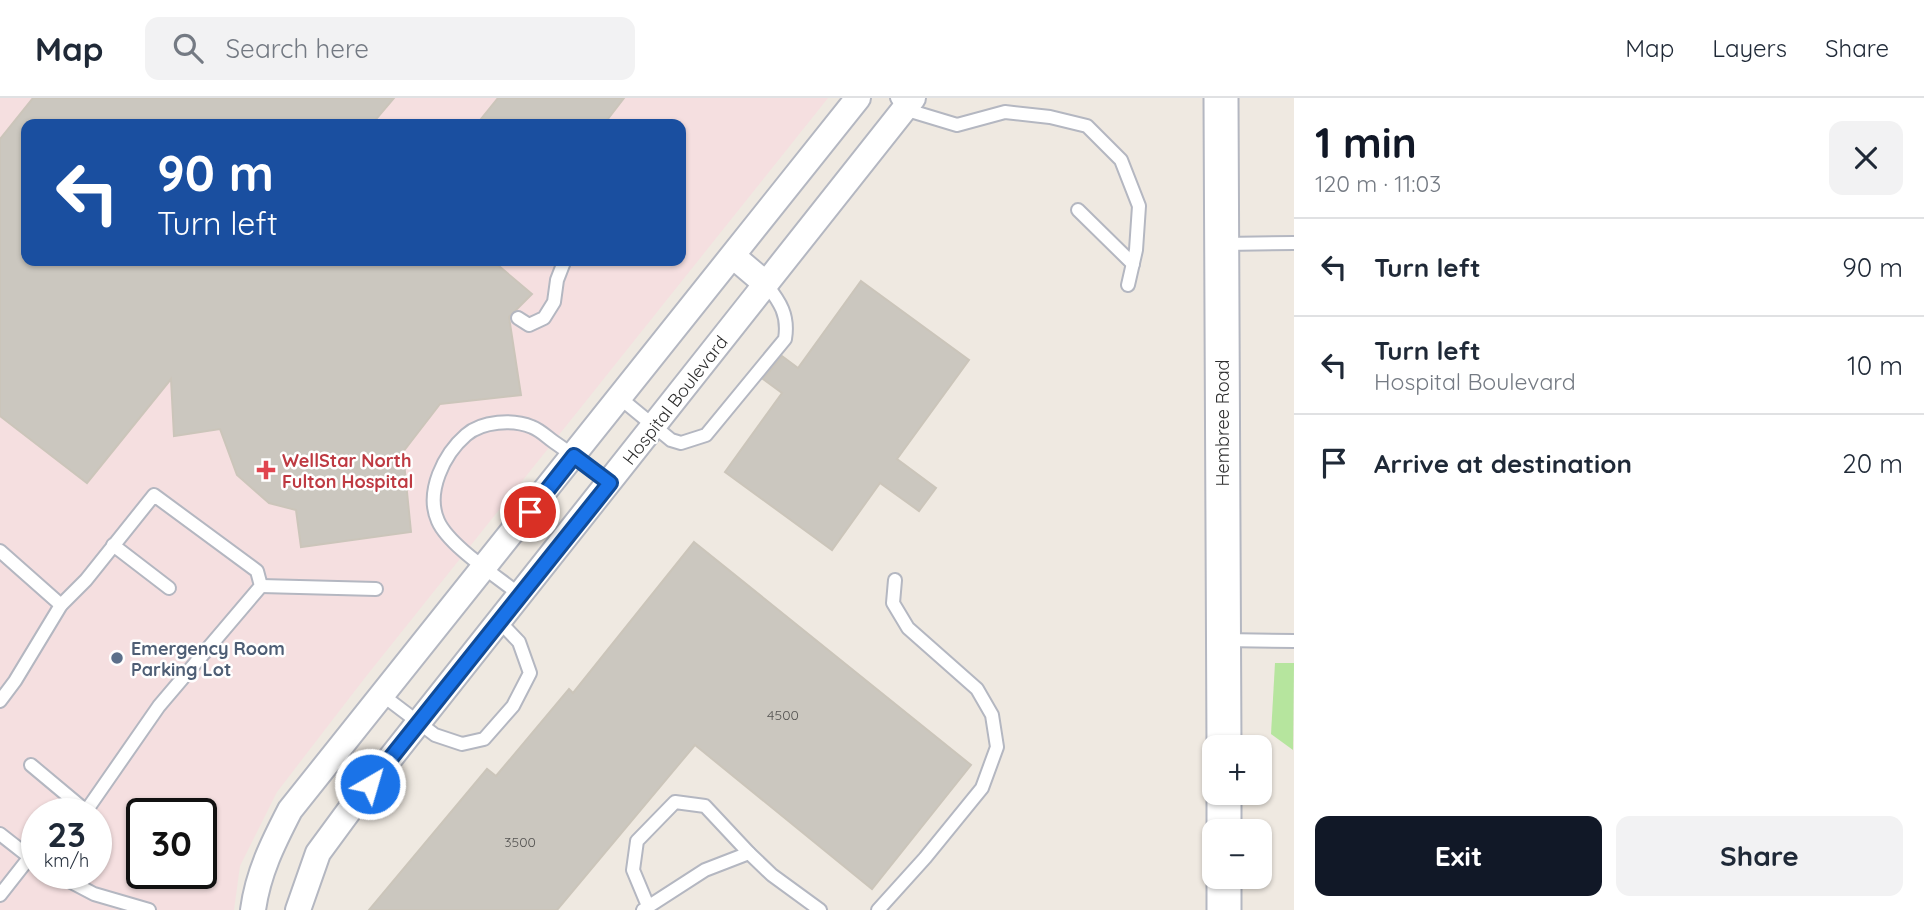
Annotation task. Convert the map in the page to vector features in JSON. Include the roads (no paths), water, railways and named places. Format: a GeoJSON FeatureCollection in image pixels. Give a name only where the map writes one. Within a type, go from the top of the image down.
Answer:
{"type":"FeatureCollection","features":[{"type":"Feature","properties":{"kind":"street"},"geometry":{"type":"LineString","coordinates":[[253,910],[256,888],[270,850],[290,810],[858,98]]}},
{"type":"Feature","properties":{"kind":"street","name":"Hembree Road"},"geometry":{"type":"LineString","coordinates":[[1221,98],[1224,735]]}},
{"type":"Feature","properties":{"kind":"street","name":"Hospital Boulevard"},"geometry":{"type":"LineString","coordinates":[[298,910],[318,853],[766,284],[905,102]]}},
{"type":"Feature","properties":{"kind":"street"},"geometry":{"type":"LineString","coordinates":[[733,256],[766,284]]}},
{"type":"Feature","properties":{"kind":"street"},"geometry":{"type":"LineString","coordinates":[[1224,889],[1224,910]]}},
{"type":"Feature","properties":{"kind":"lane"},"geometry":{"type":"LineString","coordinates":[[905,102],[957,125],[1005,112],[1050,117],[1087,126],[1121,160],[1139,206],[1128,285]]}},
{"type":"Feature","properties":{"kind":"lane"},"geometry":{"type":"LineString","coordinates":[[1078,210],[1133,264]]}},
{"type":"Feature","properties":{"kind":"lane"},"geometry":{"type":"LineString","coordinates":[[1222,244],[1294,243]]}},
{"type":"Feature","properties":{"kind":"lane"},"geometry":{"type":"LineString","coordinates":[[518,318],[529,326],[544,318],[554,302],[556,280],[562,266]]}},
{"type":"Feature","properties":{"kind":"lane"},"geometry":{"type":"LineString","coordinates":[[620,398],[653,428],[671,440],[681,443],[706,435],[785,339],[786,317],[782,304],[766,284]]}},
{"type":"Feature","properties":{"kind":"lane"},"geometry":{"type":"LineString","coordinates":[[520,595],[449,537],[437,520],[435,482],[442,466],[466,435],[482,426],[517,423],[533,427],[610,483]]}},
{"type":"Feature","properties":{"kind":"lane"},"geometry":{"type":"LineString","coordinates":[[0,701],[61,605],[86,580],[154,495],[257,571],[261,586]]}},
{"type":"Feature","properties":{"kind":"lane"},"geometry":{"type":"LineString","coordinates":[[113,545],[169,588]]}},
{"type":"Feature","properties":{"kind":"lane"},"geometry":{"type":"LineString","coordinates":[[0,551],[61,605]]}},
{"type":"Feature","properties":{"kind":"lane"},"geometry":{"type":"LineString","coordinates":[[878,910],[982,788],[997,747],[992,715],[977,690],[908,628],[893,603],[895,580]]}},
{"type":"Feature","properties":{"kind":"lane"},"geometry":{"type":"LineString","coordinates":[[261,586],[376,589]]}},
{"type":"Feature","properties":{"kind":"lane"},"geometry":{"type":"LineString","coordinates":[[95,798],[159,706],[261,586]]}},
{"type":"Feature","properties":{"kind":"lane"},"geometry":{"type":"LineString","coordinates":[[381,694],[435,735],[462,744],[484,739],[513,706],[530,673],[519,642],[499,621]]}},
{"type":"Feature","properties":{"kind":"lane"},"geometry":{"type":"LineString","coordinates":[[1223,640],[1294,641]]}},
{"type":"Feature","properties":{"kind":"lane"},"geometry":{"type":"LineString","coordinates":[[31,765],[69,798]]}},
{"type":"Feature","properties":{"kind":"lane"},"geometry":{"type":"LineString","coordinates":[[749,853],[705,870],[645,908],[633,870],[638,841],[675,802],[705,806],[772,875],[820,910]]}},
{"type":"Feature","properties":{"kind":"lane"},"geometry":{"type":"LineString","coordinates":[[0,834],[21,851]]}},
{"type":"Feature","properties":{"kind":"lane"},"geometry":{"type":"LineString","coordinates":[[0,895],[21,873]]}},
{"type":"Feature","properties":{"kind":"lane"},"geometry":{"type":"LineString","coordinates":[[84,889],[149,910]]}},
{"type":"Feature","properties":{"kind":"place","name":"WellStar North Fulton Hospital"},"geometry":{"type":"Point","coordinates":[266,470]}},
{"type":"Feature","properties":{"kind":"place","name":"Emergency Room Parking Lot"},"geometry":{"type":"Point","coordinates":[117,658]}}]}
